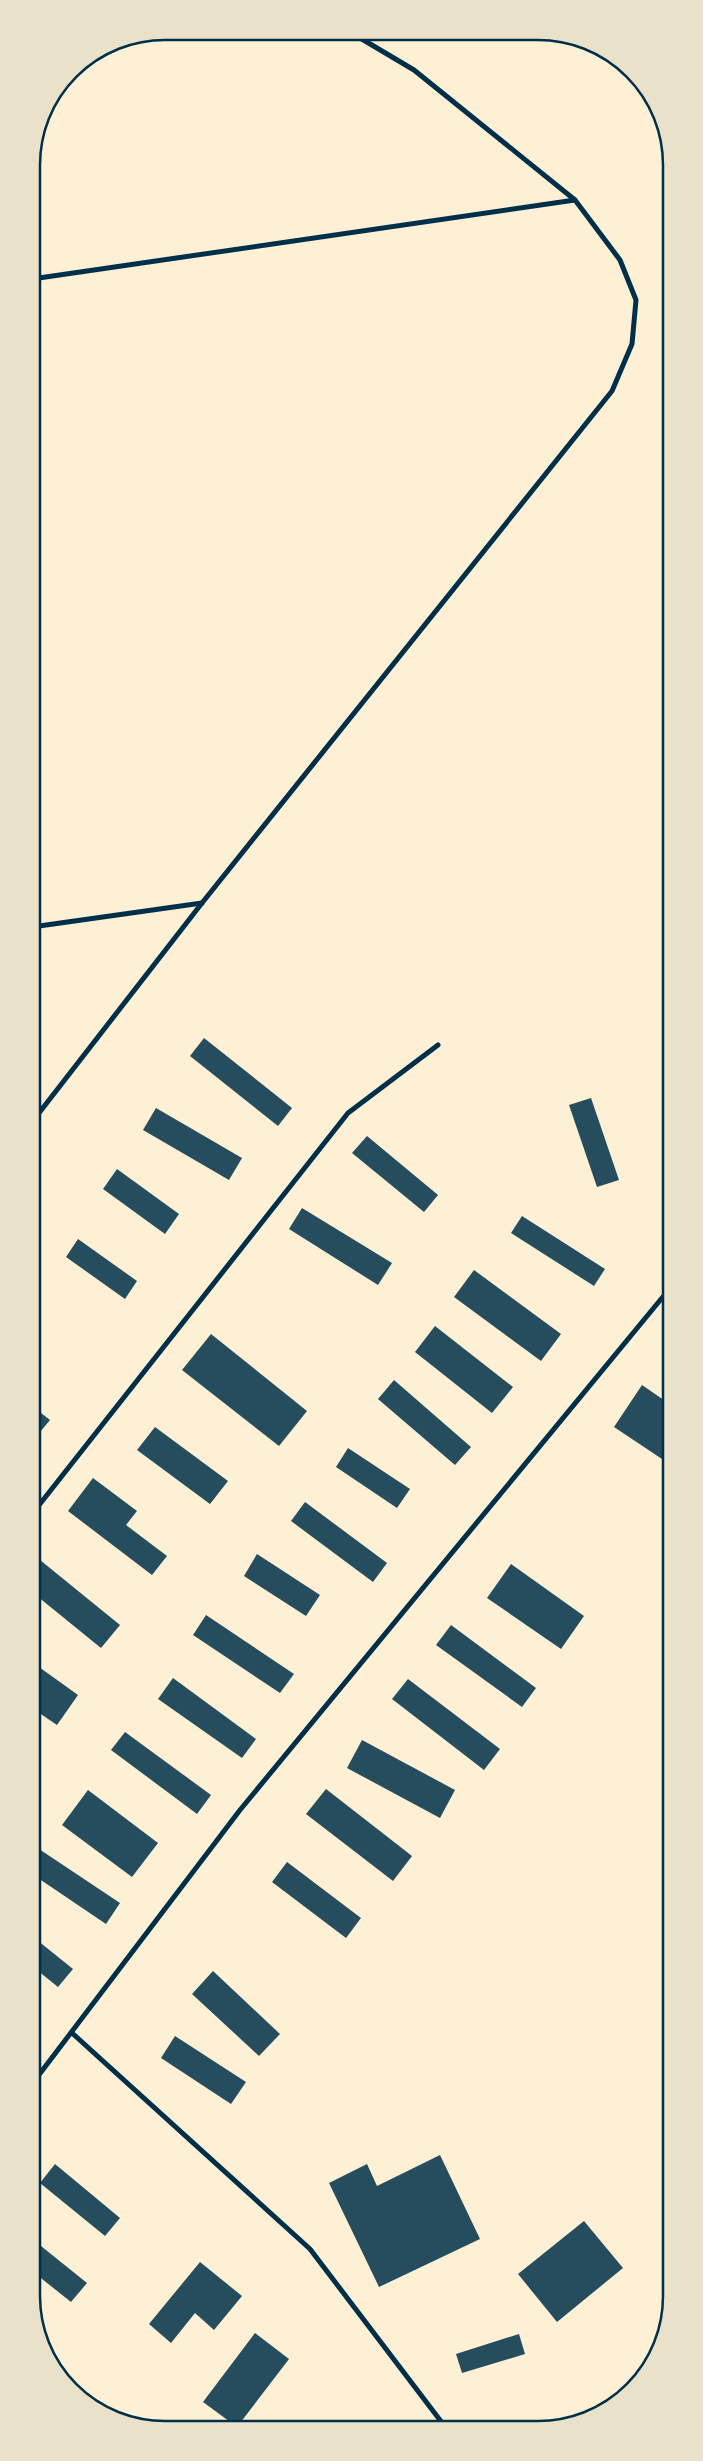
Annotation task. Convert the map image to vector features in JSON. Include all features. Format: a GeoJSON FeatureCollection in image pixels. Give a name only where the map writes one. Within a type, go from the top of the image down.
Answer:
{"type":"FeatureCollection","features":[{"type":"Feature","properties":{"kind":"street"},"geometry":{"type":"LineString","coordinates":[[40,1112],[202,903],[612,390],[632,344],[636,300],[620,260],[575,200],[414,70],[363,40]]}},
{"type":"Feature","properties":{"kind":"street"},"geometry":{"type":"LineString","coordinates":[[40,278],[575,200]]}},
{"type":"Feature","properties":{"kind":"street"},"geometry":{"type":"LineString","coordinates":[[40,926],[202,903]]}},
{"type":"Feature","properties":{"kind":"street"},"geometry":{"type":"LineString","coordinates":[[40,1504],[348,1112],[438,1045]]}},
{"type":"Feature","properties":{"kind":"street"},"geometry":{"type":"LineString","coordinates":[[40,2074],[240,1810],[663,1297]]}},
{"type":"Feature","properties":{"kind":"street"},"geometry":{"type":"LineString","coordinates":[[72,2033],[310,2249],[441,2421]]}},
{"type":"Feature","properties":{"kind":"building"},"geometry":{"type":"Polygon","coordinates":[[[204,1038],[292,1108],[278,1126],[190,1056],[204,1038]]]}},
{"type":"Feature","properties":{"kind":"building"},"geometry":{"type":"Polygon","coordinates":[[[591,1098],[619,1180],[597,1187],[569,1105],[591,1098]]]}},
{"type":"Feature","properties":{"kind":"building"},"geometry":{"type":"Polygon","coordinates":[[[156,1108],[242,1158],[229,1180],[143,1130],[156,1108]]]}},
{"type":"Feature","properties":{"kind":"building"},"geometry":{"type":"Polygon","coordinates":[[[367,1136],[438,1195],[424,1212],[352,1153],[367,1136]]]}},
{"type":"Feature","properties":{"kind":"building"},"geometry":{"type":"Polygon","coordinates":[[[117,1169],[179,1214],[165,1234],[103,1189],[117,1169]]]}},
{"type":"Feature","properties":{"kind":"building"},"geometry":{"type":"Polygon","coordinates":[[[302,1208],[392,1263],[378,1285],[289,1229],[302,1208]]]}},
{"type":"Feature","properties":{"kind":"building"},"geometry":{"type":"Polygon","coordinates":[[[522,1216],[605,1269],[594,1286],[511,1233],[522,1216]]]}},
{"type":"Feature","properties":{"kind":"building"},"geometry":{"type":"Polygon","coordinates":[[[78,1239],[137,1281],[125,1299],[66,1257],[78,1239]]]}},
{"type":"Feature","properties":{"kind":"building"},"geometry":{"type":"Polygon","coordinates":[[[474,1270],[561,1334],[541,1361],[454,1297],[474,1270]]]}},
{"type":"Feature","properties":{"kind":"building"},"geometry":{"type":"Polygon","coordinates":[[[435,1326],[513,1387],[492,1413],[415,1352],[435,1326]]]}},
{"type":"Feature","properties":{"kind":"building"},"geometry":{"type":"Polygon","coordinates":[[[211,1334],[307,1411],[279,1446],[182,1370],[211,1334]]]}},
{"type":"Feature","properties":{"kind":"building"},"geometry":{"type":"Polygon","coordinates":[[[394,1380],[471,1447],[455,1465],[378,1399],[394,1380]]]}},
{"type":"Feature","properties":{"kind":"building"},"geometry":{"type":"Polygon","coordinates":[[[642,1385],[663,1399],[663,1460],[614,1427],[642,1385]]]}},
{"type":"Feature","properties":{"kind":"building"},"geometry":{"type":"Polygon","coordinates":[[[40,1412],[50,1420],[40,1432],[40,1412]]]}},
{"type":"Feature","properties":{"kind":"building"},"geometry":{"type":"Polygon","coordinates":[[[155,1427],[228,1481],[210,1504],[137,1450],[155,1427]]]}},
{"type":"Feature","properties":{"kind":"building"},"geometry":{"type":"Polygon","coordinates":[[[348,1448],[410,1489],[397,1508],[336,1467],[348,1448]]]}},
{"type":"Feature","properties":{"kind":"building"},"geometry":{"type":"Polygon","coordinates":[[[93,1478],[137,1511],[126,1525],[167,1556],[152,1575],[68,1511],[93,1478]]]}},
{"type":"Feature","properties":{"kind":"building"},"geometry":{"type":"Polygon","coordinates":[[[305,1502],[387,1563],[373,1582],[291,1521],[305,1502]]]}},
{"type":"Feature","properties":{"kind":"building"},"geometry":{"type":"Polygon","coordinates":[[[257,1554],[320,1595],[306,1616],[244,1576],[257,1554]]]}},
{"type":"Feature","properties":{"kind":"building"},"geometry":{"type":"Polygon","coordinates":[[[40,1560],[120,1625],[101,1648],[40,1598],[40,1560]]]}},
{"type":"Feature","properties":{"kind":"building"},"geometry":{"type":"Polygon","coordinates":[[[511,1564],[584,1616],[561,1649],[487,1598],[511,1564]]]}},
{"type":"Feature","properties":{"kind":"building"},"geometry":{"type":"Polygon","coordinates":[[[206,1615],[294,1674],[280,1693],[193,1635],[206,1615]]]}},
{"type":"Feature","properties":{"kind":"building"},"geometry":{"type":"Polygon","coordinates":[[[451,1625],[536,1688],[522,1707],[436,1645],[451,1625]]]}},
{"type":"Feature","properties":{"kind":"building"},"geometry":{"type":"Polygon","coordinates":[[[40,1668],[78,1695],[57,1725],[40,1713],[40,1668]]]}},
{"type":"Feature","properties":{"kind":"building"},"geometry":{"type":"Polygon","coordinates":[[[173,1678],[256,1739],[242,1758],[158,1699],[173,1678]]]}},
{"type":"Feature","properties":{"kind":"building"},"geometry":{"type":"Polygon","coordinates":[[[408,1679],[500,1749],[484,1770],[392,1699],[408,1679]]]}},
{"type":"Feature","properties":{"kind":"building"},"geometry":{"type":"Polygon","coordinates":[[[125,1732],[211,1795],[197,1814],[111,1750],[125,1732]]]}},
{"type":"Feature","properties":{"kind":"building"},"geometry":{"type":"Polygon","coordinates":[[[362,1740],[455,1790],[440,1818],[347,1768],[362,1740]]]}},
{"type":"Feature","properties":{"kind":"building"},"geometry":{"type":"Polygon","coordinates":[[[326,1789],[412,1856],[393,1881],[306,1814],[326,1789]]]}},
{"type":"Feature","properties":{"kind":"building"},"geometry":{"type":"Polygon","coordinates":[[[88,1790],[158,1843],[132,1877],[62,1825],[88,1790]]]}},
{"type":"Feature","properties":{"kind":"building"},"geometry":{"type":"Polygon","coordinates":[[[40,1850],[120,1903],[106,1924],[40,1879],[40,1850]]]}},
{"type":"Feature","properties":{"kind":"building"},"geometry":{"type":"Polygon","coordinates":[[[287,1862],[361,1918],[346,1938],[272,1882],[287,1862]]]}},
{"type":"Feature","properties":{"kind":"building"},"geometry":{"type":"Polygon","coordinates":[[[40,1942],[73,1969],[58,1987],[40,1972],[40,1942]]]}},
{"type":"Feature","properties":{"kind":"building"},"geometry":{"type":"Polygon","coordinates":[[[213,1971],[280,2034],[259,2056],[192,1994],[213,1971]]]}},
{"type":"Feature","properties":{"kind":"building"},"geometry":{"type":"Polygon","coordinates":[[[175,2036],[246,2082],[231,2104],[161,2058],[175,2036]]]}},
{"type":"Feature","properties":{"kind":"building"},"geometry":{"type":"Polygon","coordinates":[[[440,2155],[480,2239],[379,2287],[329,2183],[367,2164],[377,2186],[440,2155]]]}},
{"type":"Feature","properties":{"kind":"building"},"geometry":{"type":"Polygon","coordinates":[[[55,2164],[120,2218],[105,2236],[40,2183],[55,2164]]]}},
{"type":"Feature","properties":{"kind":"building"},"geometry":{"type":"Polygon","coordinates":[[[584,2221],[623,2268],[557,2322],[518,2274],[584,2221]]]}},
{"type":"Feature","properties":{"kind":"building"},"geometry":{"type":"Polygon","coordinates":[[[40,2245],[87,2283],[71,2302],[40,2277],[40,2245]]]}},
{"type":"Feature","properties":{"kind":"building"},"geometry":{"type":"Polygon","coordinates":[[[200,2262],[242,2296],[214,2330],[195,2313],[171,2343],[149,2324],[200,2262]]]}},
{"type":"Feature","properties":{"kind":"building"},"geometry":{"type":"Polygon","coordinates":[[[255,2333],[289,2359],[242,2421],[229,2421],[203,2402],[255,2333]]]}},
{"type":"Feature","properties":{"kind":"building"},"geometry":{"type":"Polygon","coordinates":[[[519,2334],[525,2354],[462,2373],[456,2354],[519,2334]]]}}]}
